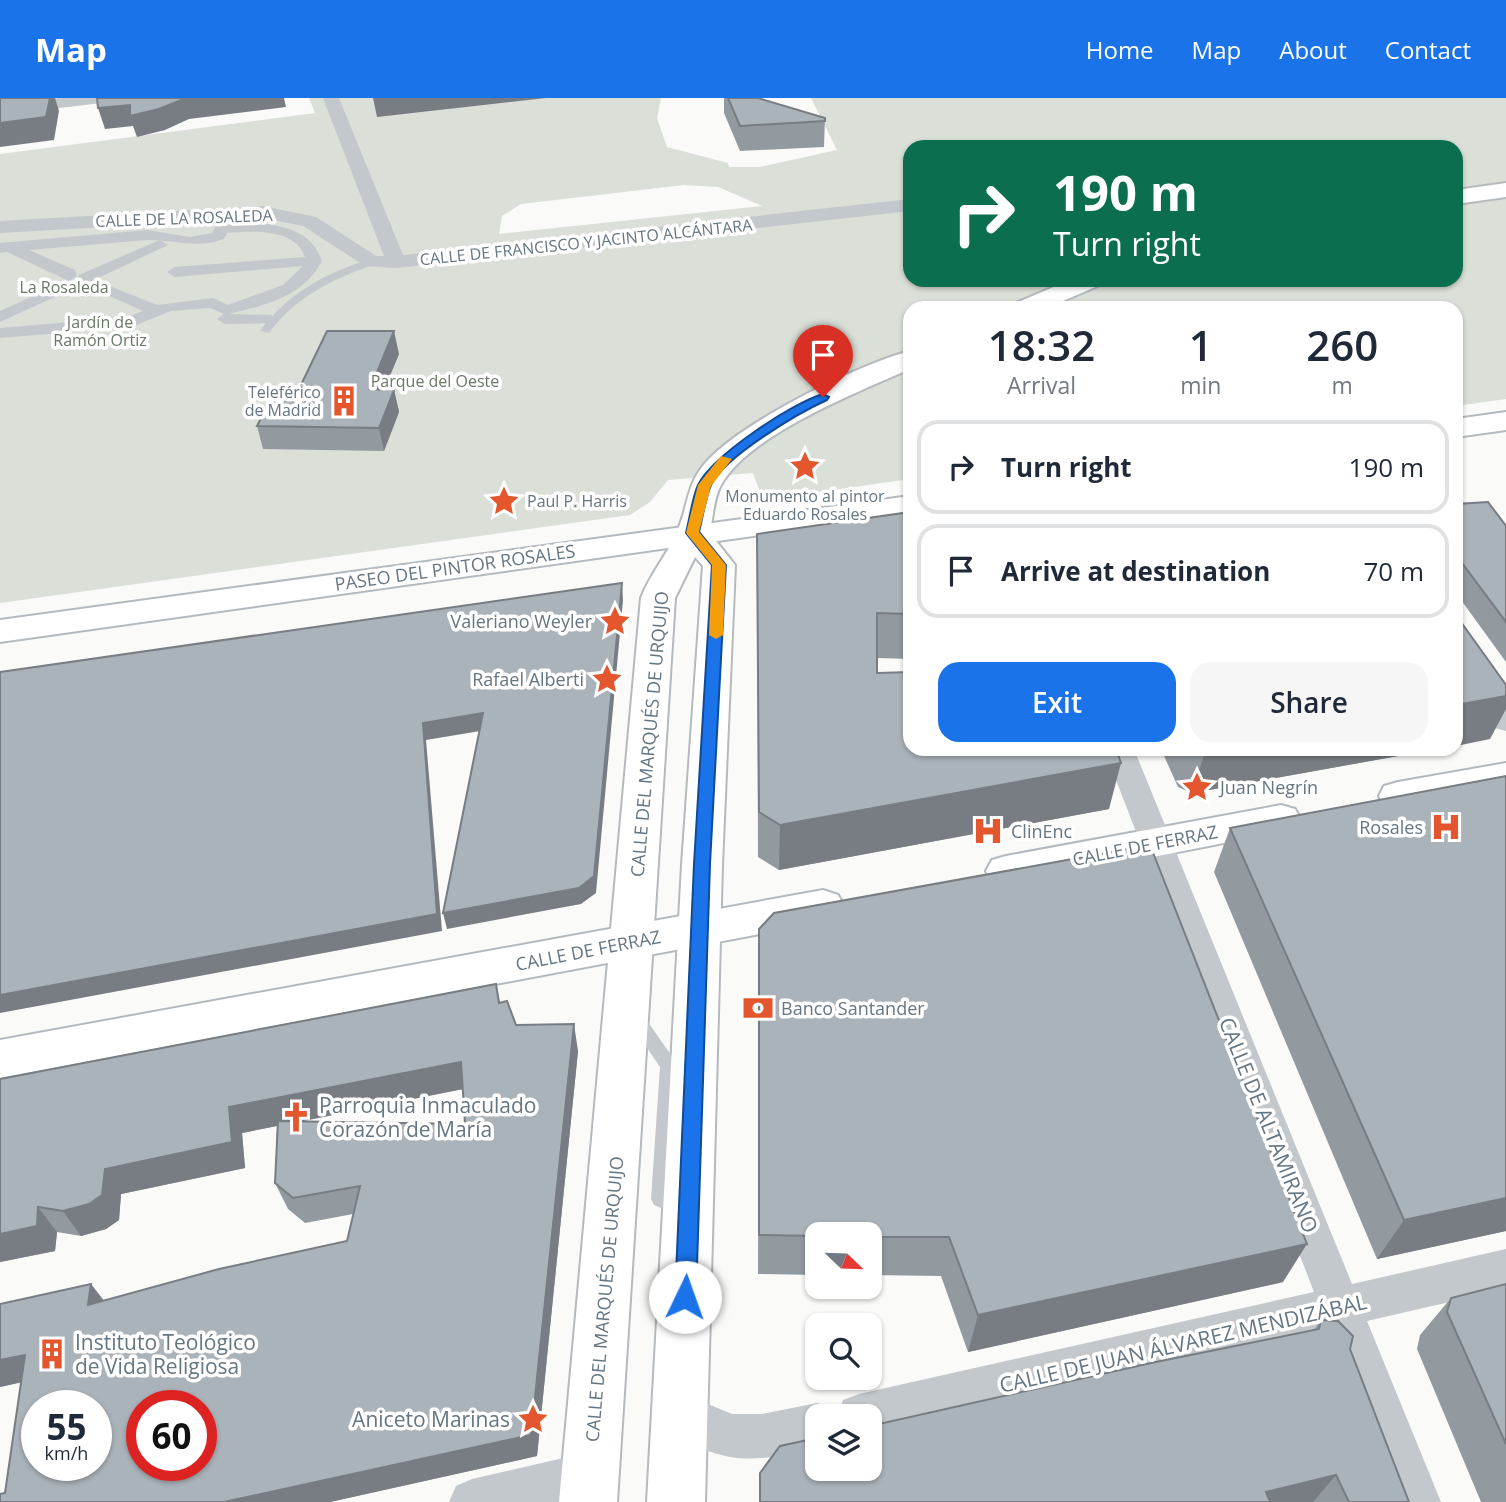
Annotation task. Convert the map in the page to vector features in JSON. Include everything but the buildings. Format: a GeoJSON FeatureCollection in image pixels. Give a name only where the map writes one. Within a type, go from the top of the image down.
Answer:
{"type":"FeatureCollection","features":[{"type":"Feature","properties":{"kind":"main road"},"geometry":{"type":"LineString","coordinates":[[1463,196],[1506,190]]}},
{"type":"Feature","properties":{"kind":"main road"},"geometry":{"type":"LineString","coordinates":[[1040,301],[1071,287]]}},
{"type":"Feature","properties":{"kind":"main road"},"geometry":{"type":"LineString","coordinates":[[676,1502],[700,929],[719,565],[693,533],[705,485],[719,464],[802,407],[903,362]]}},
{"type":"Feature","properties":{"kind":"main road"},"geometry":{"type":"LineString","coordinates":[[1463,427],[1506,422]]}},
{"type":"Feature","properties":{"kind":"main road","name":"PASEO DEL PINTOR ROSALES"},"geometry":{"type":"LineString","coordinates":[[0,631],[903,506]]}},
{"type":"Feature","properties":{"kind":"main road","name":"CALLE DEL MARQUÉS DE URQUIJO"},"geometry":{"type":"LineString","coordinates":[[589,1488],[658,598],[665,575],[693,533]]}},
{"type":"Feature","properties":{"kind":"main road"},"geometry":{"type":"LineString","coordinates":[[1358,804],[1506,776]]}},
{"type":"Feature","properties":{"kind":"main road","name":"CALLE DE FERRAZ"},"geometry":{"type":"LineString","coordinates":[[970,878],[1318,812]]}},
{"type":"Feature","properties":{"kind":"main road","name":"CALLE DE FERRAZ"},"geometry":{"type":"LineString","coordinates":[[0,1059],[863,898]]}},
{"type":"Feature","properties":{"kind":"street"},"geometry":{"type":"LineString","coordinates":[[0,110],[102,98]]}},
{"type":"Feature","properties":{"kind":"street","name":"CALLE DE FRANCISCO Y JACINTO ALCÁNTARA"},"geometry":{"type":"LineString","coordinates":[[335,98],[397,262],[903,206]]}},
{"type":"Feature","properties":{"kind":"street","name":"CALLE DE LA ROSALEDA"},"geometry":{"type":"LineString","coordinates":[[1,244],[263,212],[309,221],[372,262]]}},
{"type":"Feature","properties":{"kind":"street"},"geometry":{"type":"LineString","coordinates":[[0,333],[131,322],[157,311],[213,303],[226,310],[260,301],[295,284],[308,272],[314,261],[311,249],[301,240],[264,228],[220,229],[219,236],[209,241],[182,243],[160,234],[1,244]]}},
{"type":"Feature","properties":{"kind":"street"},"geometry":{"type":"LineString","coordinates":[[0,317],[72,280],[155,243]]}},
{"type":"Feature","properties":{"kind":"street"},"geometry":{"type":"LineString","coordinates":[[157,311],[175,272],[182,243]]}},
{"type":"Feature","properties":{"kind":"street"},"geometry":{"type":"LineString","coordinates":[[1,244],[53,279],[72,280],[157,311]]}},
{"type":"Feature","properties":{"kind":"street"},"geometry":{"type":"LineString","coordinates":[[175,272],[314,261]]}},
{"type":"Feature","properties":{"kind":"street"},"geometry":{"type":"LineString","coordinates":[[372,262],[397,262]]}},
{"type":"Feature","properties":{"kind":"street"},"geometry":{"type":"LineString","coordinates":[[0,307],[72,280]]}},
{"type":"Feature","properties":{"kind":"street"},"geometry":{"type":"LineString","coordinates":[[0,344],[153,331],[164,320],[179,315],[268,326]]}},
{"type":"Feature","properties":{"kind":"street"},"geometry":{"type":"LineString","coordinates":[[1463,660],[1506,721]]}},
{"type":"Feature","properties":{"kind":"street","name":"CALLE DE ALTAMIRANO"},"geometry":{"type":"LineString","coordinates":[[1122,756],[1418,1502]]}},
{"type":"Feature","properties":{"kind":"street","name":"CALLE DE JUAN ÁLVAREZ MENDIZÁBAL"},"geometry":{"type":"LineString","coordinates":[[882,1411],[1506,1269]]}},
{"type":"Feature","properties":{"kind":"street"},"geometry":{"type":"LineString","coordinates":[[679,1414],[708,1431],[750,1441],[805,1428]]}},
{"type":"Feature","properties":{"kind":"street"},"geometry":{"type":"LineString","coordinates":[[472,1502],[589,1488]]}},
{"type":"Feature","properties":{"kind":"lane"},"geometry":{"type":"LineString","coordinates":[[268,326],[301,296],[352,269],[372,262]]}},
{"type":"Feature","properties":{"kind":"lane"},"geometry":{"type":"LineString","coordinates":[[627,1006],[670,1065],[662,1199]]}},
{"type":"Feature","properties":{"kind":"green space","name":"Parque del Oeste"},"geometry":{"type":"Polygon","coordinates":[[[309,98],[661,98],[657,118],[667,147],[728,163],[729,167],[760,167],[837,150],[811,98],[1506,98],[1506,399],[1463,405],[1463,301],[903,301],[903,480],[791,496],[761,495],[753,473],[668,480],[650,502],[630,515],[0,603],[0,154],[315,113],[309,98]],[[684,185],[521,204],[502,216],[499,234],[762,206],[718,187],[684,185]]]}},
{"type":"Feature","properties":{"kind":"slow traffic"},"geometry":{"type":"LineString","coordinates":[[716,635],[719,565],[693,533],[705,485],[725,459]]}},
{"type":"Feature","properties":{"kind":"place","name":"Teleférico de Madrid"},"geometry":{"type":"Point","coordinates":[344,401]}},
{"type":"Feature","properties":{"kind":"place","name":"Monumento al pintor Eduardo Rosales"},"geometry":{"type":"Point","coordinates":[805,466]}},
{"type":"Feature","properties":{"kind":"place","name":"Paul P. Harris"},"geometry":{"type":"Point","coordinates":[504,501]}},
{"type":"Feature","properties":{"kind":"place","name":"Valeriano Weyler"},"geometry":{"type":"Point","coordinates":[615,621]}},
{"type":"Feature","properties":{"kind":"place","name":"Rafael Alberti"},"geometry":{"type":"Point","coordinates":[607,679]}},
{"type":"Feature","properties":{"kind":"place","name":"Juan Negrín"},"geometry":{"type":"Point","coordinates":[1197,787]}},
{"type":"Feature","properties":{"kind":"place","name":"Rosales"},"geometry":{"type":"Point","coordinates":[1446,827]}},
{"type":"Feature","properties":{"kind":"place","name":"ClinEnc"},"geometry":{"type":"Point","coordinates":[988,831]}},
{"type":"Feature","properties":{"kind":"place","name":"Banco Santander"},"geometry":{"type":"Point","coordinates":[758,1008]}},
{"type":"Feature","properties":{"kind":"place","name":"Parroquia Inmaculado Corazón de María"},"geometry":{"type":"Point","coordinates":[296,1117]}},
{"type":"Feature","properties":{"kind":"place","name":"Instituto Teológico de Vida Religiosa"},"geometry":{"type":"Point","coordinates":[52,1354]}},
{"type":"Feature","properties":{"kind":"place","name":"Aniceto Marinas"},"geometry":{"type":"Point","coordinates":[533,1419]}},
{"type":"Feature","properties":{"kind":"route"},"geometry":{"type":"LineString","coordinates":[[685,1297],[702,864],[719,565],[693,533],[705,485],[719,464],[802,407],[823,397]]}},
{"type":"Feature","properties":{"kind":"park label","name":"La Rosaleda"},"geometry":{"type":"Point","coordinates":[64,287]}},
{"type":"Feature","properties":{"kind":"park label","name":"Jardín de Ramón Ortiz"},"geometry":{"type":"Point","coordinates":[100,331]}}]}
